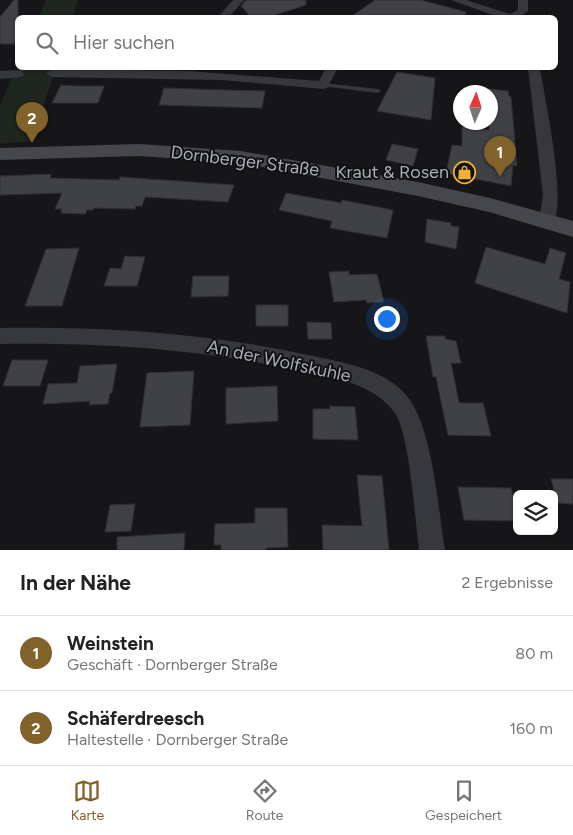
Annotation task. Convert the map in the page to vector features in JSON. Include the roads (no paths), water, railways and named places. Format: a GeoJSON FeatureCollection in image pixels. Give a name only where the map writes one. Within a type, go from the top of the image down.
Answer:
{"type":"FeatureCollection","features":[{"type":"Feature","properties":{"kind":"main road","name":"Dornberger Straße"},"geometry":{"type":"LineString","coordinates":[[0,154],[139,150],[241,157],[490,204],[573,228]]}},
{"type":"Feature","properties":{"kind":"street"},"geometry":{"type":"LineString","coordinates":[[225,15],[239,0]]}},
{"type":"Feature","properties":{"kind":"street"},"geometry":{"type":"LineString","coordinates":[[456,0],[506,15]]}},
{"type":"Feature","properties":{"kind":"street"},"geometry":{"type":"LineString","coordinates":[[516,15],[522,11],[523,0]]}},
{"type":"Feature","properties":{"kind":"street"},"geometry":{"type":"LineString","coordinates":[[52,73],[169,70],[323,85],[331,70]]}},
{"type":"Feature","properties":{"kind":"street"},"geometry":{"type":"LineString","coordinates":[[534,70],[552,195],[547,220]]}},
{"type":"Feature","properties":{"kind":"street"},"geometry":{"type":"LineString","coordinates":[[0,75],[18,74]]}},
{"type":"Feature","properties":{"kind":"street","name":"An der Wolfskuhle"},"geometry":{"type":"LineString","coordinates":[[0,336],[76,334],[198,343],[260,353],[336,370],[384,388],[403,407],[413,432],[432,550]]}},
{"type":"Feature","properties":{"kind":"lane"},"geometry":{"type":"LineString","coordinates":[[323,85],[378,91]]}},
{"type":"Feature","properties":{"kind":"place","name":"Schäferdreesch"},"geometry":{"type":"Point","coordinates":[32,143]}},
{"type":"Feature","properties":{"kind":"place","name":"Kraut & Rosen"},"geometry":{"type":"Point","coordinates":[465,172]}},
{"type":"Feature","properties":{"kind":"place","name":"Weinstein"},"geometry":{"type":"Point","coordinates":[500,177]}}]}
